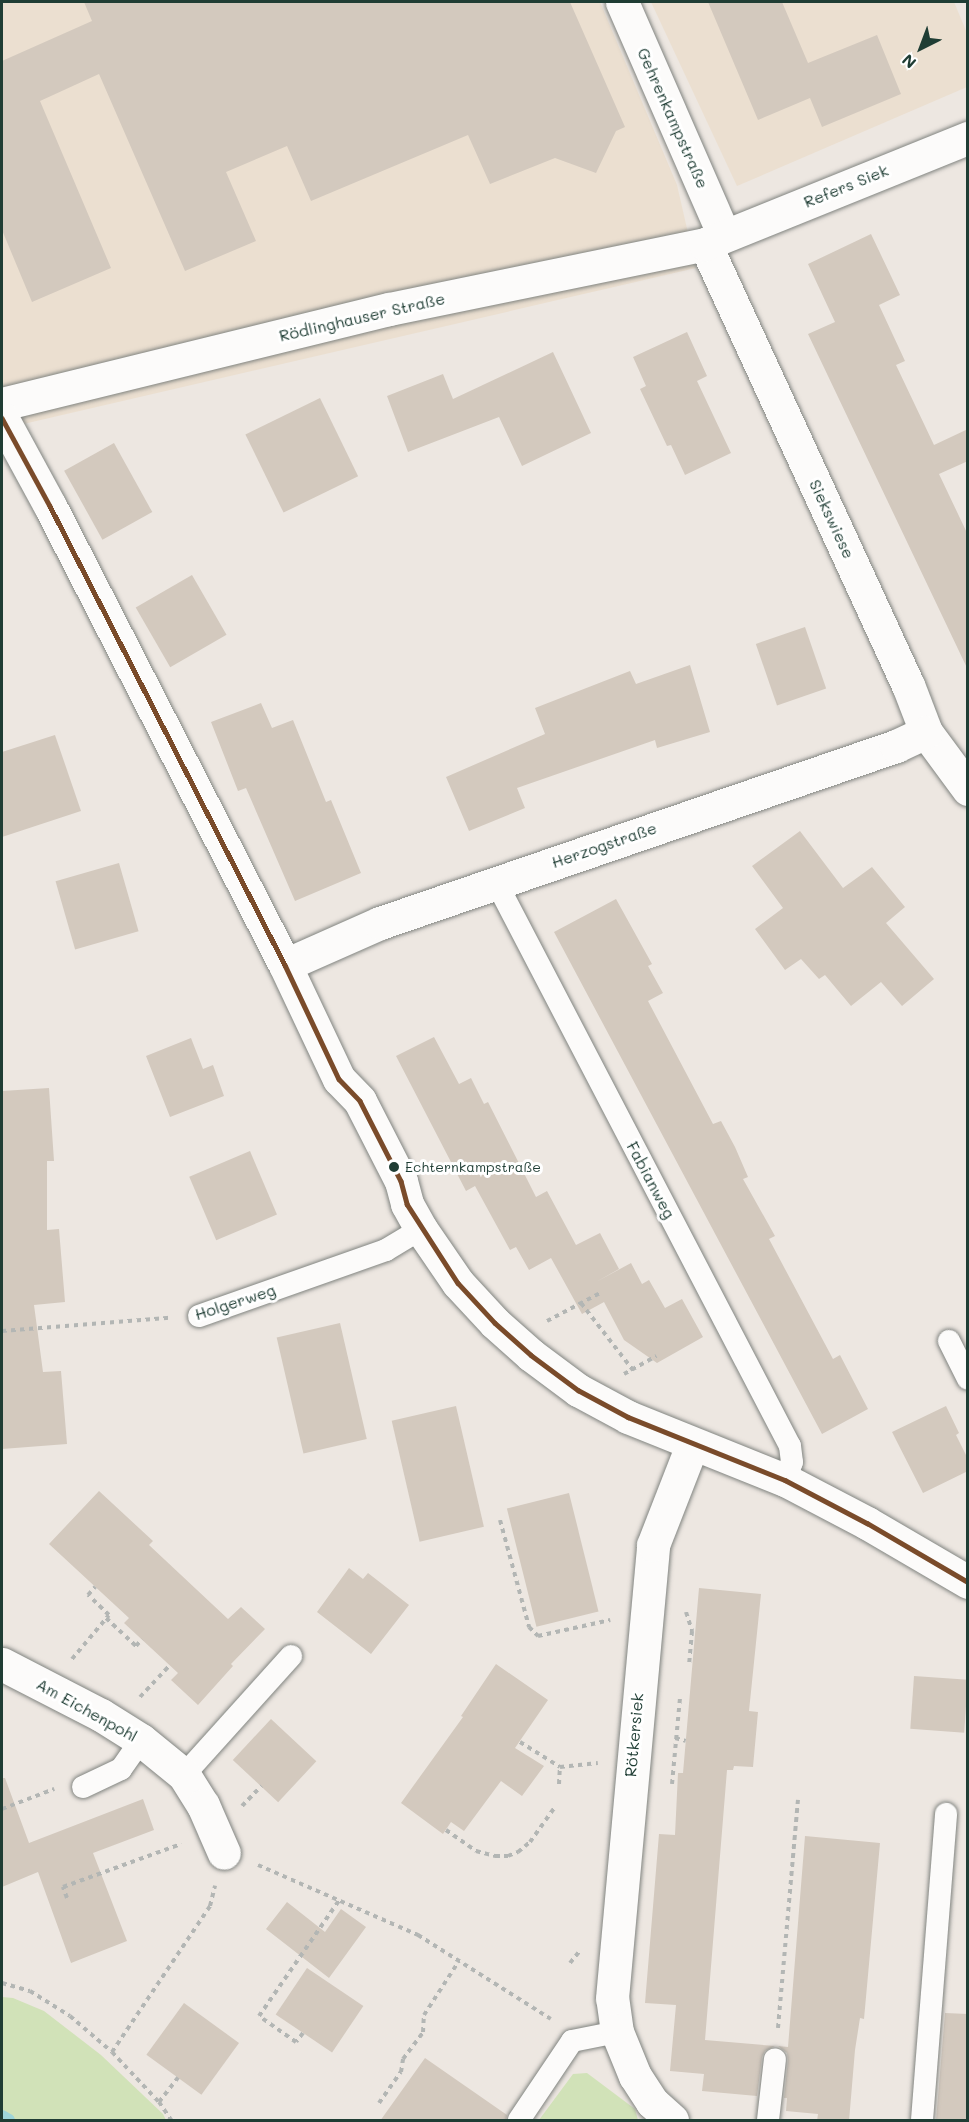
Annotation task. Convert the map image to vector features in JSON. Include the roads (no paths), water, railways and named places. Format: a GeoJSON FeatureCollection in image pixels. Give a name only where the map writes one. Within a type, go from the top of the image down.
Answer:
{"type":"FeatureCollection","features":[{"type":"Feature","properties":{"kind":"street","name":"Gehrenkampstraße"},"geometry":{"type":"LineString","coordinates":[[622,2],[715,240]]}},
{"type":"Feature","properties":{"kind":"street","name":"Refers Siek"},"geometry":{"type":"LineString","coordinates":[[715,240],[968,138]]}},
{"type":"Feature","properties":{"kind":"street","name":"Rödlinghauser Straße"},"geometry":{"type":"LineString","coordinates":[[2,404],[389,309],[715,240]]}},
{"type":"Feature","properties":{"kind":"street","name":"Siekswiese"},"geometry":{"type":"LineString","coordinates":[[715,240],[908,685],[926,732],[968,789]]}},
{"type":"Feature","properties":{"kind":"street"},"geometry":{"type":"LineString","coordinates":[[2,418],[50,506],[285,965],[339,1079],[360,1101],[401,1181],[407,1204],[458,1283],[531,1355],[578,1390],[628,1417],[692,1445],[785,1480],[867,1523],[968,1582]]}},
{"type":"Feature","properties":{"kind":"street","name":"Herzogstraße"},"geometry":{"type":"LineString","coordinates":[[285,965],[380,923],[896,746],[926,732]]}},
{"type":"Feature","properties":{"kind":"street","name":"Rötkersiek"},"geometry":{"type":"LineString","coordinates":[[672,2121],[652,2102],[634,2076],[617,2032],[613,1989],[652,1545],[692,1445]]}},
{"type":"Feature","properties":{"kind":"street","name":"Am Eichenpohl"},"geometry":{"type":"LineString","coordinates":[[2,1664],[130,1733],[184,1775],[220,1842]]}},
{"type":"Feature","properties":{"kind":"lane","name":"Fabianweg"},"geometry":{"type":"LineString","coordinates":[[496,882],[790,1446],[792,1462],[785,1480]]}},
{"type":"Feature","properties":{"kind":"lane","name":"Holgerweg"},"geometry":{"type":"LineString","coordinates":[[199,1316],[386,1250],[421,1229]]}},
{"type":"Feature","properties":{"kind":"lane"},"geometry":{"type":"LineString","coordinates":[[949,1341],[968,1379]]}},
{"type":"Feature","properties":{"kind":"lane"},"geometry":{"type":"LineString","coordinates":[[184,1775],[291,1656]]}},
{"type":"Feature","properties":{"kind":"lane"},"geometry":{"type":"LineString","coordinates":[[83,1786],[121,1769],[130,1733]]}},
{"type":"Feature","properties":{"kind":"lane"},"geometry":{"type":"LineString","coordinates":[[922,2121],[946,1814]]}},
{"type":"Feature","properties":{"kind":"lane"},"geometry":{"type":"LineString","coordinates":[[519,2121],[572,2041],[617,2032]]}},
{"type":"Feature","properties":{"kind":"lane"},"geometry":{"type":"LineString","coordinates":[[768,2121],[775,2059]]}},
{"type":"Feature","properties":{"kind":"waterway"},"geometry":{"type":"LineString","coordinates":[[2,2116],[9,2120]]}},
{"type":"Feature","properties":{"kind":"place","name":"Echternkampstraße"},"geometry":{"type":"Point","coordinates":[394,1167]}}]}
